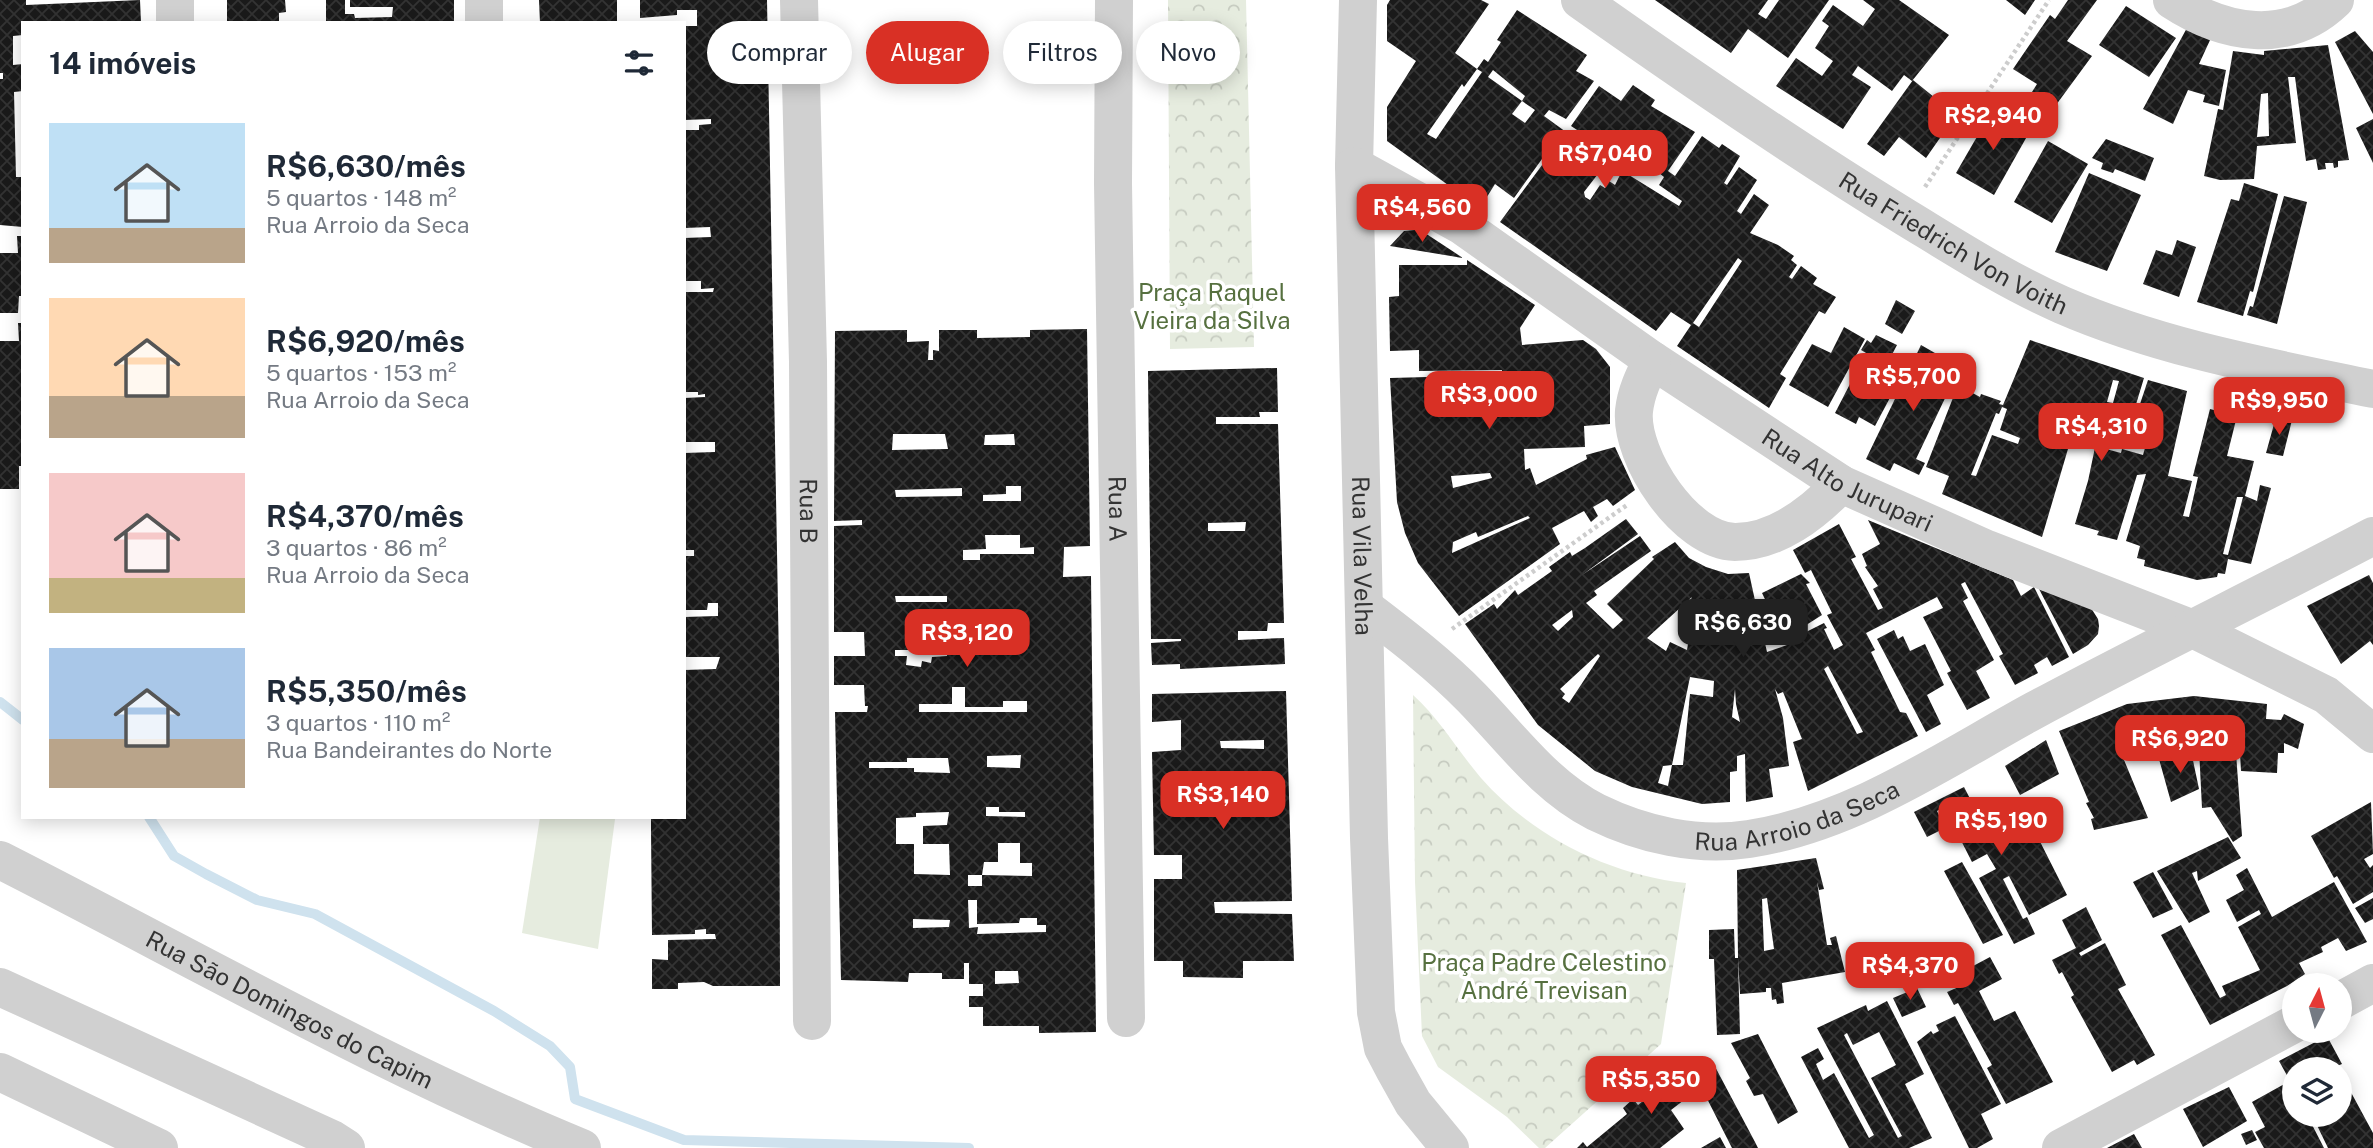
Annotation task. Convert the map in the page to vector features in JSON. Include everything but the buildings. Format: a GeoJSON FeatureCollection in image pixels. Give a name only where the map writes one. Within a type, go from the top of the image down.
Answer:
{"type":"FeatureCollection","features":[{"type":"Feature","properties":{"kind":"street"},"geometry":{"type":"LineString","coordinates":[[174,0],[175,21]]}},
{"type":"Feature","properties":{"kind":"street"},"geometry":{"type":"LineString","coordinates":[[484,0],[484,21]]}},
{"type":"Feature","properties":{"kind":"street","name":"Rua B"},"geometry":{"type":"LineString","coordinates":[[799,0],[808,362],[812,1021]]}},
{"type":"Feature","properties":{"kind":"street","name":"Rua A"},"geometry":{"type":"LineString","coordinates":[[1114,0],[1113,183],[1125,1018]]}},
{"type":"Feature","properties":{"kind":"street","name":"Rua Vila Velha"},"geometry":{"type":"LineString","coordinates":[[1358,0],[1354,166],[1376,1012],[1383,1048],[1413,1102],[1450,1148]]}},
{"type":"Feature","properties":{"kind":"street","name":"Rua Friedrich Von Voith"},"geometry":{"type":"LineString","coordinates":[[1580,0],[1756,123],[2001,274],[2061,304],[2110,324],[2226,358],[2373,389]]}},
{"type":"Feature","properties":{"kind":"street"},"geometry":{"type":"LineString","coordinates":[[2172,0],[2190,12],[2225,26],[2260,33],[2294,27],[2335,0]]}},
{"type":"Feature","properties":{"kind":"street","name":"Rua Alto Jurupari"},"geometry":{"type":"LineString","coordinates":[[1354,166],[1461,225],[1652,360],[1841,484],[1987,549],[2193,629],[2326,695],[2373,734]]}},
{"type":"Feature","properties":{"kind":"street"},"geometry":{"type":"LineString","coordinates":[[1652,360],[1639,385],[1634,412],[1636,439],[1643,459],[1657,482],[1694,525],[1711,537],[1733,542],[1760,539],[1785,529],[1807,515],[1841,484]]}},
{"type":"Feature","properties":{"kind":"street","name":"Rua Arroio da Seca"},"geometry":{"type":"LineString","coordinates":[[1364,607],[1416,646],[1472,698],[1528,760],[1556,785],[1593,811],[1663,836],[1718,842],[1783,831],[1884,793],[2373,536]]}},
{"type":"Feature","properties":{"kind":"street","name":"Rua São Domingos do Capim"},"geometry":{"type":"LineString","coordinates":[[0,860],[389,1060],[522,1123],[582,1148]]}},
{"type":"Feature","properties":{"kind":"street"},"geometry":{"type":"LineString","coordinates":[[2352,994],[2373,983]]}},
{"type":"Feature","properties":{"kind":"street"},"geometry":{"type":"LineString","coordinates":[[0,987],[332,1139],[346,1148]]}},
{"type":"Feature","properties":{"kind":"street"},"geometry":{"type":"LineString","coordinates":[[2060,1148],[2282,1030]]}},
{"type":"Feature","properties":{"kind":"street"},"geometry":{"type":"LineString","coordinates":[[0,1072],[159,1148]]}},
{"type":"Feature","properties":{"kind":"path"},"geometry":{"type":"LineString","coordinates":[[1906,217],[2049,0]]}},
{"type":"Feature","properties":{"kind":"path"},"geometry":{"type":"LineString","coordinates":[[1416,646],[1447,633],[1657,482]]}},
{"type":"Feature","properties":{"kind":"green space","name":"Praça Raquel Vieira da Silva"},"geometry":{"type":"Polygon","coordinates":[[[1168,0],[1246,0],[1254,347],[1170,349],[1168,84],[1240,84],[1240,21],[1168,21],[1168,0]]]}},
{"type":"Feature","properties":{"kind":"green space","name":"Praça Padre Celestino André Trevisan"},"geometry":{"type":"Polygon","coordinates":[[[1413,695],[1501,799],[1548,835],[1601,862],[1657,879],[1686,883],[1661,1044],[1545,1148],[1539,1148],[1507,1117],[1438,1067],[1422,1036],[1415,882],[1413,695]]]}},
{"type":"Feature","properties":{"kind":"green space"},"geometry":{"type":"Polygon","coordinates":[[[540,819],[615,819],[598,949],[522,933],[540,819]]]}},
{"type":"Feature","properties":{"kind":"waterway"},"geometry":{"type":"LineString","coordinates":[[0,702],[21,718]]}},
{"type":"Feature","properties":{"kind":"waterway"},"geometry":{"type":"LineString","coordinates":[[150,819],[174,856],[257,900],[315,914],[494,1011],[550,1046],[570,1067],[575,1099],[684,1140],[969,1148]]}}]}
